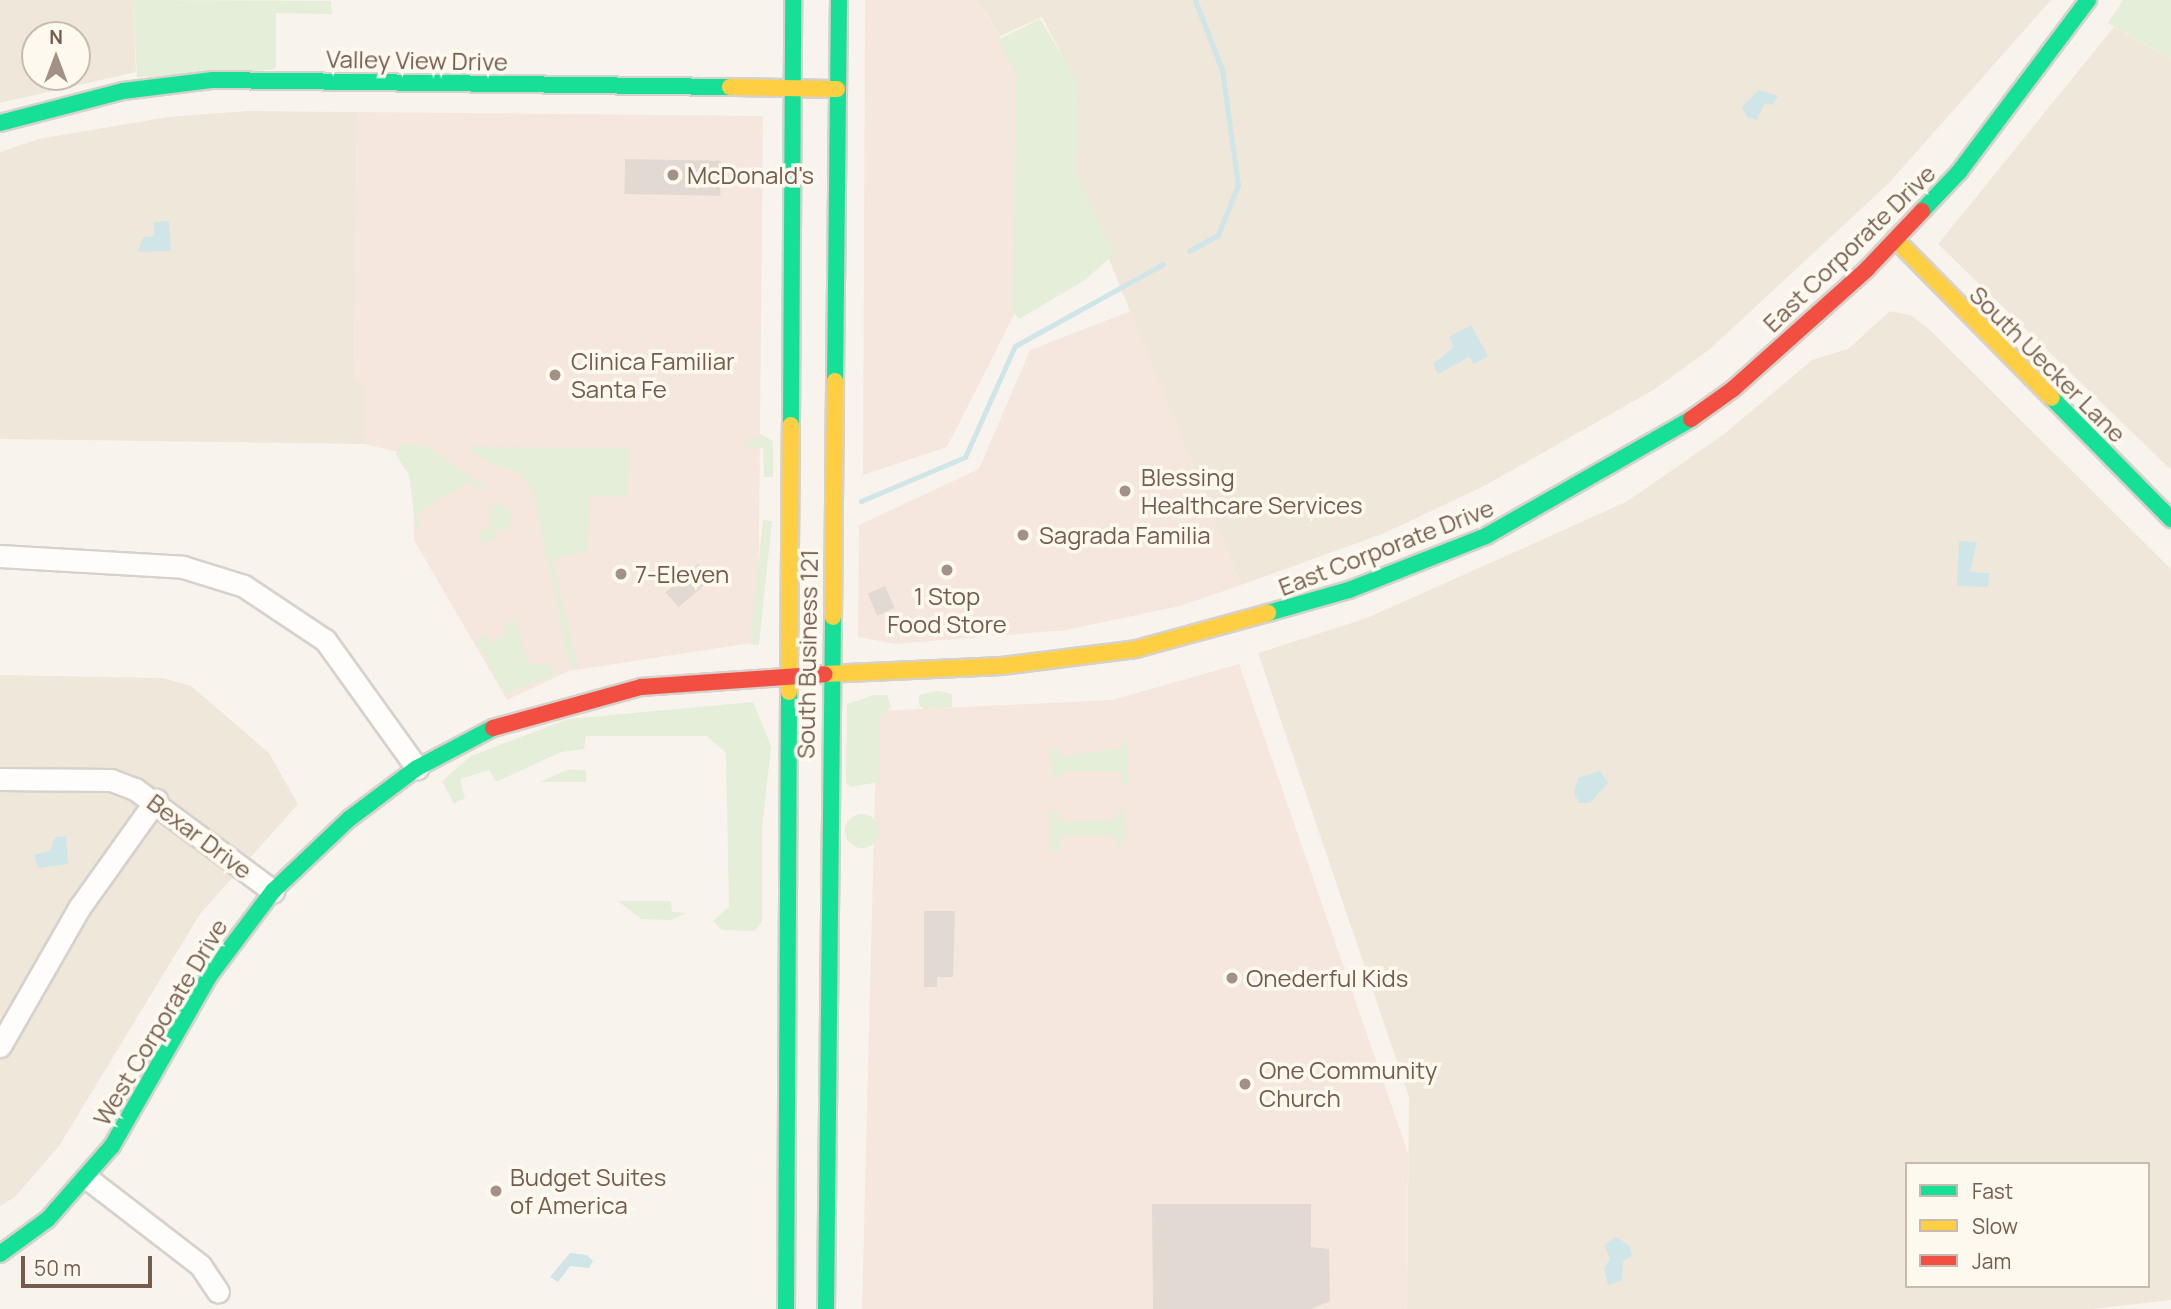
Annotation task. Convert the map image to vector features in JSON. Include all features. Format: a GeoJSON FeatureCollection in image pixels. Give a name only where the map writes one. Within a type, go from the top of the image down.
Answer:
{"type":"FeatureCollection","features":[{"type":"Feature","properties":{"kind":"main road","name":"South Business 121"},"geometry":{"type":"LineString","coordinates":[[793,0],[789,675],[807,1156],[826,1309]]}},
{"type":"Feature","properties":{"kind":"main road","name":"South Business 121"},"geometry":{"type":"LineString","coordinates":[[786,1309],[807,1156],[828,674],[839,0]]}},
{"type":"Feature","properties":{"kind":"main road","name":"East Corporate Drive"},"geometry":{"type":"LineString","coordinates":[[789,675],[1002,666],[1136,649],[1257,619],[1418,565],[1521,520],[1659,442],[1733,389],[1895,239],[1959,172],[2088,0]]}},
{"type":"Feature","properties":{"kind":"main road","name":"Valley View Drive"},"geometry":{"type":"LineString","coordinates":[[0,123],[123,91],[213,80],[838,89]]}},
{"type":"Feature","properties":{"kind":"main road","name":"South Uecker Lane"},"geometry":{"type":"LineString","coordinates":[[1895,239],[2171,519]]}},
{"type":"Feature","properties":{"kind":"main road","name":"West Corporate Drive"},"geometry":{"type":"LineString","coordinates":[[0,1254],[48,1219],[87,1178],[112,1146],[210,975],[273,891],[349,819],[417,768],[498,725],[576,701],[686,681],[789,675]]}},
{"type":"Feature","properties":{"kind":"street"},"geometry":{"type":"LineString","coordinates":[[0,556],[183,567],[244,586],[325,640],[417,768]]}},
{"type":"Feature","properties":{"kind":"street","name":"Bexar Drive"},"geometry":{"type":"LineString","coordinates":[[0,779],[111,780],[156,800],[273,891]]}},
{"type":"Feature","properties":{"kind":"street"},"geometry":{"type":"LineString","coordinates":[[0,1046],[9,1011],[156,800]]}},
{"type":"Feature","properties":{"kind":"street"},"geometry":{"type":"LineString","coordinates":[[87,1178],[200,1265],[218,1292]]}},
{"type":"Feature","properties":{"kind":"shaded area"},"geometry":{"type":"Polygon","coordinates":[[[0,0],[133,0],[136,72],[91,82],[91,21],[21,21],[21,91],[53,91],[0,103],[0,0]]]}},
{"type":"Feature","properties":{"kind":"shaded area"},"geometry":{"type":"Polygon","coordinates":[[[865,0],[978,0],[1018,67],[1015,313],[947,447],[863,475],[865,0]]]}},
{"type":"Feature","properties":{"kind":"shaded area"},"geometry":{"type":"Polygon","coordinates":[[[978,0],[2051,0],[1889,183],[1710,349],[1655,389],[1486,485],[1385,533],[1241,585],[1075,175],[1077,83],[1042,17],[1000,36],[978,0]]]}},
{"type":"Feature","properties":{"kind":"shaded area"},"geometry":{"type":"Polygon","coordinates":[[[2114,27],[2171,59],[2171,470],[1938,244],[2114,27]]]}},
{"type":"Feature","properties":{"kind":"shaded area"},"geometry":{"type":"Polygon","coordinates":[[[1759,90],[1778,96],[1772,105],[1765,103],[1757,120],[1747,117],[1742,107],[1759,90]]]}},
{"type":"Feature","properties":{"kind":"shaded area"},"geometry":{"type":"Polygon","coordinates":[[[247,111],[357,112],[354,376],[364,386],[364,444],[0,439],[0,152],[38,139],[168,117],[247,111]]]}},
{"type":"Feature","properties":{"kind":"shaded area"},"geometry":{"type":"Polygon","coordinates":[[[357,112],[763,116],[758,642],[569,671],[507,700],[414,540],[413,478],[398,452],[364,444],[364,386],[354,376],[357,112]]]}},
{"type":"Feature","properties":{"kind":"shaded area"},"geometry":{"type":"Polygon","coordinates":[[[169,221],[171,251],[138,252],[143,237],[154,236],[154,222],[169,221]]]}},
{"type":"Feature","properties":{"kind":"shaded area"},"geometry":{"type":"Polygon","coordinates":[[[1131,311],[1241,585],[1180,606],[1066,630],[895,644],[858,637],[859,525],[979,469],[1030,350],[1131,311]]]}},
{"type":"Feature","properties":{"kind":"shaded area"},"geometry":{"type":"Polygon","coordinates":[[[1890,311],[1910,315],[1928,328],[2171,569],[2171,1300],[2092,1309],[1407,1309],[1409,1097],[1258,653],[1367,618],[1626,502],[1723,435],[1812,360],[1848,349],[1890,311]]]}},
{"type":"Feature","properties":{"kind":"shaded area"},"geometry":{"type":"Polygon","coordinates":[[[1471,325],[1488,356],[1474,364],[1469,357],[1438,374],[1433,364],[1454,347],[1449,337],[1471,325]]]}},
{"type":"Feature","properties":{"kind":"shaded area"},"geometry":{"type":"Polygon","coordinates":[[[1959,541],[1977,542],[1970,572],[1989,573],[1988,587],[1957,586],[1959,541]]]}},
{"type":"Feature","properties":{"kind":"shaded area"},"geometry":{"type":"Polygon","coordinates":[[[1239,664],[1408,1153],[1407,1309],[862,1309],[877,711],[1112,700],[1239,664]]]}},
{"type":"Feature","properties":{"kind":"shaded area"},"geometry":{"type":"Polygon","coordinates":[[[0,675],[162,678],[191,686],[269,753],[298,804],[200,914],[59,1146],[15,1197],[0,1206],[0,675]]]}},
{"type":"Feature","properties":{"kind":"shaded area"},"geometry":{"type":"Polygon","coordinates":[[[1600,771],[1608,783],[1590,803],[1579,803],[1574,793],[1578,778],[1600,771]]]}},
{"type":"Feature","properties":{"kind":"shaded area"},"geometry":{"type":"Polygon","coordinates":[[[66,836],[68,864],[38,868],[34,855],[50,851],[55,837],[66,836]]]}},
{"type":"Feature","properties":{"kind":"shaded area"},"geometry":{"type":"Polygon","coordinates":[[[1616,1237],[1630,1246],[1632,1256],[1623,1261],[1622,1280],[1608,1285],[1604,1268],[1610,1259],[1604,1245],[1616,1237]]]}},
{"type":"Feature","properties":{"kind":"shaded area"},"geometry":{"type":"Polygon","coordinates":[[[570,1253],[587,1255],[593,1261],[589,1268],[570,1266],[558,1282],[550,1277],[570,1253]]]}},
{"type":"Feature","properties":{"kind":"green space"},"geometry":{"type":"Polygon","coordinates":[[[133,0],[331,1],[332,14],[276,13],[276,67],[271,70],[137,77],[133,0]]]}},
{"type":"Feature","properties":{"kind":"green space"},"geometry":{"type":"Polygon","coordinates":[[[2123,0],[2171,0],[2171,59],[2108,23],[2123,0]]]}},
{"type":"Feature","properties":{"kind":"green space"},"geometry":{"type":"Polygon","coordinates":[[[1040,19],[1077,80],[1076,174],[1114,254],[1085,280],[1019,319],[1012,310],[1016,73],[998,40],[1040,19]]]}},
{"type":"Feature","properties":{"kind":"green space"},"geometry":{"type":"Polygon","coordinates":[[[761,434],[773,441],[773,477],[764,477],[763,448],[740,447],[761,434]]]}},
{"type":"Feature","properties":{"kind":"green space"},"geometry":{"type":"Polygon","coordinates":[[[400,444],[426,446],[486,487],[478,491],[471,481],[430,505],[417,514],[421,526],[416,530],[409,475],[396,455],[400,444]]]}},
{"type":"Feature","properties":{"kind":"green space"},"geometry":{"type":"Polygon","coordinates":[[[471,447],[629,448],[628,497],[590,496],[588,551],[552,559],[578,668],[570,669],[534,493],[520,473],[493,464],[470,451],[471,447]]]}},
{"type":"Feature","properties":{"kind":"green space"},"geometry":{"type":"Polygon","coordinates":[[[498,504],[512,512],[512,520],[505,533],[502,528],[494,531],[497,537],[484,544],[477,534],[489,528],[489,509],[498,504]]]}},
{"type":"Feature","properties":{"kind":"green space"},"geometry":{"type":"Polygon","coordinates":[[[763,520],[772,521],[759,645],[750,644],[763,520]]]}},
{"type":"Feature","properties":{"kind":"green space"},"geometry":{"type":"Polygon","coordinates":[[[515,618],[529,665],[549,664],[555,675],[505,694],[475,640],[487,635],[491,643],[506,634],[503,625],[515,618]]]}},
{"type":"Feature","properties":{"kind":"green space"},"geometry":{"type":"Polygon","coordinates":[[[938,691],[952,694],[952,707],[924,709],[919,705],[919,695],[938,691]]]}},
{"type":"Feature","properties":{"kind":"green space"},"geometry":{"type":"Polygon","coordinates":[[[874,695],[887,695],[891,707],[879,718],[879,782],[851,787],[846,783],[847,704],[874,695]]]}},
{"type":"Feature","properties":{"kind":"green space"},"geometry":{"type":"Polygon","coordinates":[[[753,702],[771,746],[762,829],[762,921],[755,931],[722,930],[713,921],[729,907],[726,753],[707,736],[586,736],[584,749],[561,752],[496,782],[489,770],[460,779],[465,798],[454,804],[442,781],[471,756],[568,719],[753,702]]]}},
{"type":"Feature","properties":{"kind":"green space"},"geometry":{"type":"Polygon","coordinates":[[[1126,733],[1129,784],[1122,784],[1121,771],[1061,771],[1060,778],[1052,778],[1050,749],[1058,748],[1060,757],[1121,748],[1126,733]]]}},
{"type":"Feature","properties":{"kind":"green space"},"geometry":{"type":"Polygon","coordinates":[[[569,769],[586,771],[586,782],[540,782],[569,769]]]}},
{"type":"Feature","properties":{"kind":"green space"},"geometry":{"type":"Polygon","coordinates":[[[1124,807],[1126,840],[1118,850],[1114,836],[1061,835],[1060,852],[1050,851],[1050,811],[1059,811],[1060,822],[1113,820],[1124,807]]]}},
{"type":"Feature","properties":{"kind":"green space"},"geometry":{"type":"Polygon","coordinates":[[[862,814],[874,819],[879,831],[874,843],[862,848],[850,843],[845,831],[850,819],[862,814]]]}},
{"type":"Feature","properties":{"kind":"green space"},"geometry":{"type":"Polygon","coordinates":[[[618,901],[671,901],[672,912],[686,913],[672,920],[641,919],[618,901]]]}},
{"type":"Feature","properties":{"kind":"building","name":"McDonald's"},"geometry":{"type":"Polygon","coordinates":[[[625,159],[721,161],[720,196],[624,194],[625,159]]]}},
{"type":"Feature","properties":{"kind":"building","name":"7-Eleven"},"geometry":{"type":"Polygon","coordinates":[[[698,564],[711,579],[679,607],[666,592],[698,564]]]}},
{"type":"Feature","properties":{"kind":"building"},"geometry":{"type":"Polygon","coordinates":[[[885,586],[895,608],[877,616],[868,594],[885,586]]]}},
{"type":"Feature","properties":{"kind":"building"},"geometry":{"type":"Polygon","coordinates":[[[924,911],[955,911],[953,977],[937,977],[937,987],[924,987],[924,911]]]}},
{"type":"Feature","properties":{"kind":"building"},"geometry":{"type":"Polygon","coordinates":[[[1152,1204],[1311,1204],[1311,1247],[1329,1249],[1330,1301],[1311,1309],[1153,1309],[1152,1204]]]}},
{"type":"Feature","properties":{"kind":"waterway"},"geometry":{"type":"LineString","coordinates":[[1189,251],[1218,235],[1238,185],[1222,70],[1195,0]]}},
{"type":"Feature","properties":{"kind":"waterway"},"geometry":{"type":"LineString","coordinates":[[861,501],[965,457],[1015,346],[1163,264]]}},
{"type":"Feature","properties":{"kind":"traffic: fast"},"geometry":{"type":"LineString","coordinates":[[791,425],[793,0]]}},
{"type":"Feature","properties":{"kind":"traffic: fast"},"geometry":{"type":"LineString","coordinates":[[835,381],[839,0]]}},
{"type":"Feature","properties":{"kind":"traffic: fast"},"geometry":{"type":"LineString","coordinates":[[1922,211],[1959,172],[2088,0]]}},
{"type":"Feature","properties":{"kind":"traffic: fast"},"geometry":{"type":"LineString","coordinates":[[0,123],[123,91],[213,80],[730,87]]}},
{"type":"Feature","properties":{"kind":"traffic: fast"},"geometry":{"type":"LineString","coordinates":[[2052,398],[2171,519]]}},
{"type":"Feature","properties":{"kind":"traffic: fast"},"geometry":{"type":"LineString","coordinates":[[1268,613],[1349,590],[1486,536],[1691,419]]}},
{"type":"Feature","properties":{"kind":"traffic: fast"},"geometry":{"type":"LineString","coordinates":[[826,1309],[833,617]]}},
{"type":"Feature","properties":{"kind":"traffic: fast"},"geometry":{"type":"LineString","coordinates":[[786,1309],[789,692]]}},
{"type":"Feature","properties":{"kind":"traffic: fast"},"geometry":{"type":"LineString","coordinates":[[0,1254],[48,1219],[112,1146],[210,975],[273,891],[349,819],[417,768],[493,728]]}},
{"type":"Feature","properties":{"kind":"traffic: slow"},"geometry":{"type":"LineString","coordinates":[[730,87],[837,89]]}},
{"type":"Feature","properties":{"kind":"traffic: slow"},"geometry":{"type":"LineString","coordinates":[[1895,239],[2052,398]]}},
{"type":"Feature","properties":{"kind":"traffic: slow"},"geometry":{"type":"LineString","coordinates":[[833,617],[835,381]]}},
{"type":"Feature","properties":{"kind":"traffic: slow"},"geometry":{"type":"LineString","coordinates":[[789,692],[791,425]]}},
{"type":"Feature","properties":{"kind":"traffic: slow"},"geometry":{"type":"LineString","coordinates":[[825,674],[1002,666],[1136,649],[1268,613]]}},
{"type":"Feature","properties":{"kind":"traffic: jam"},"geometry":{"type":"LineString","coordinates":[[1691,419],[1733,389],[1867,269],[1922,211]]}},
{"type":"Feature","properties":{"kind":"traffic: jam"},"geometry":{"type":"LineString","coordinates":[[493,728],[641,687],[825,674]]}},
{"type":"Feature","properties":{"kind":"place","name":"McDonald's"},"geometry":{"type":"Point","coordinates":[673,175]}},
{"type":"Feature","properties":{"kind":"place","name":"Clinica Familiar Santa Fe"},"geometry":{"type":"Point","coordinates":[555,375]}},
{"type":"Feature","properties":{"kind":"place","name":"Blessing Healthcare Services"},"geometry":{"type":"Point","coordinates":[1125,491]}},
{"type":"Feature","properties":{"kind":"place","name":"Sagrada Familia"},"geometry":{"type":"Point","coordinates":[1023,535]}},
{"type":"Feature","properties":{"kind":"place","name":"1 Stop Food Store"},"geometry":{"type":"Point","coordinates":[947,570]}},
{"type":"Feature","properties":{"kind":"place","name":"7-Eleven"},"geometry":{"type":"Point","coordinates":[621,574]}},
{"type":"Feature","properties":{"kind":"place","name":"Onederful Kids"},"geometry":{"type":"Point","coordinates":[1232,978]}},
{"type":"Feature","properties":{"kind":"place","name":"One Community Church"},"geometry":{"type":"Point","coordinates":[1245,1084]}},
{"type":"Feature","properties":{"kind":"place","name":"Budget Suites of America"},"geometry":{"type":"Point","coordinates":[496,1191]}}]}
